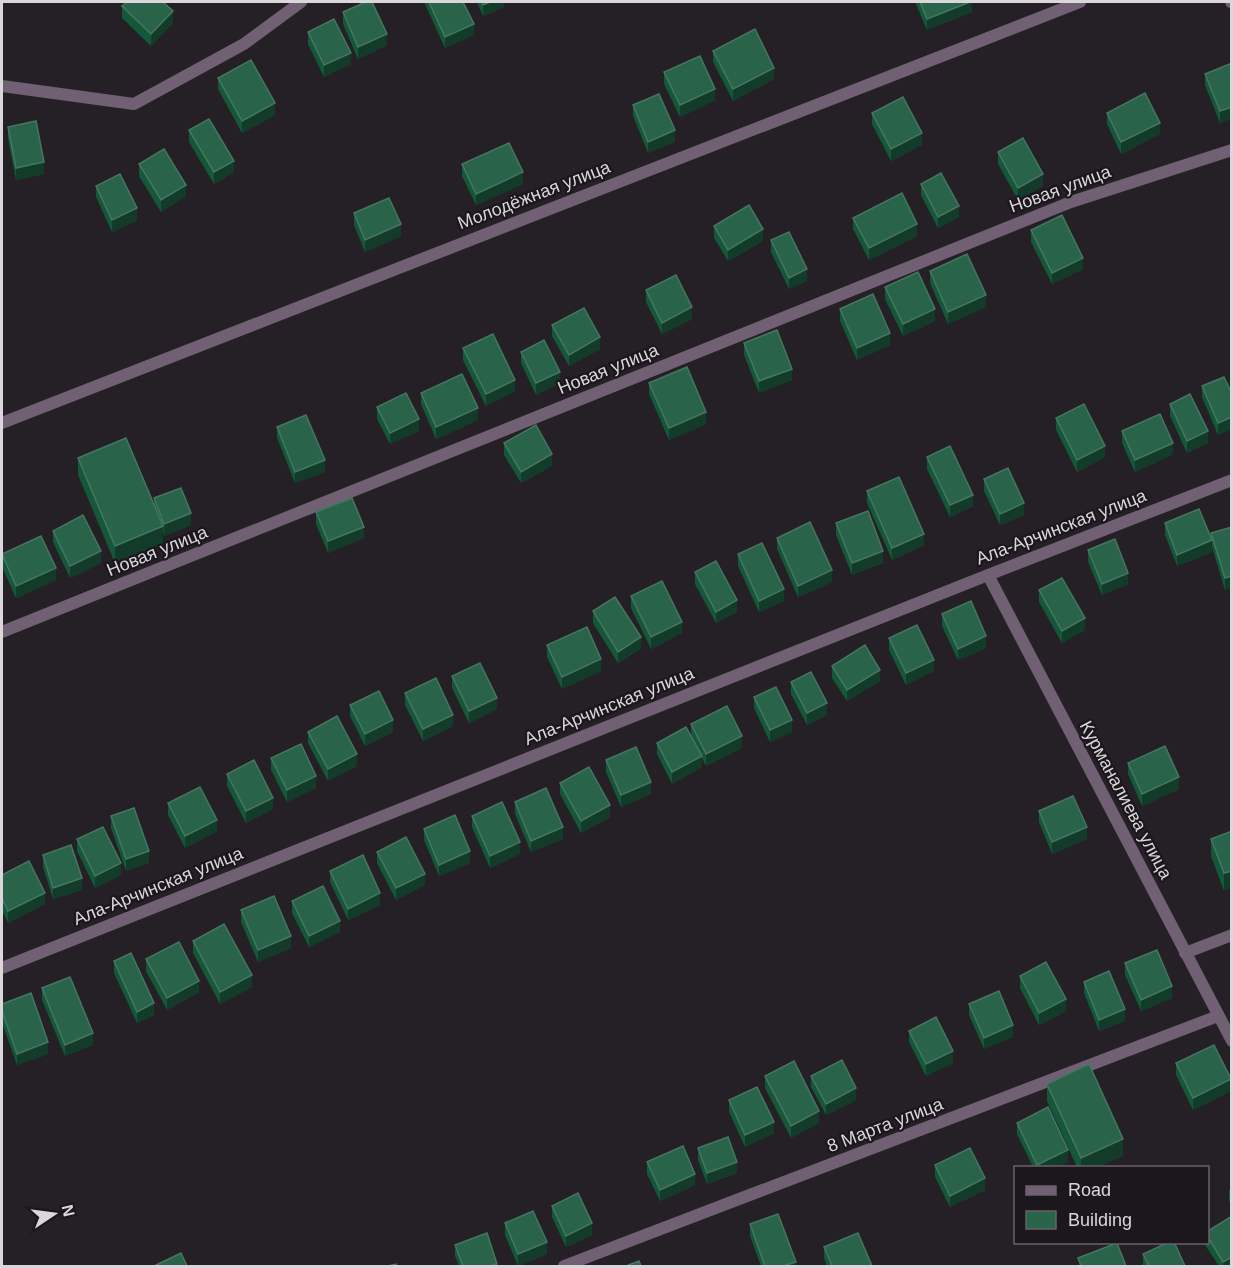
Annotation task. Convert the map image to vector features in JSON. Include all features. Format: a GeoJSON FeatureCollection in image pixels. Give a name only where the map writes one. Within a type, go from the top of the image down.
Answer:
{"type":"FeatureCollection","features":[{"type":"Feature","properties":{"kind":"street"},"geometry":{"type":"LineString","coordinates":[[2,86],[134,104],[244,44],[301,2]]}},
{"type":"Feature","properties":{"kind":"street","name":"Молодёжная улица"},"geometry":{"type":"LineString","coordinates":[[2,423],[1080,2]]}},
{"type":"Feature","properties":{"kind":"street","name":"Новая улица"},"geometry":{"type":"LineString","coordinates":[[2,632],[1071,202],[1232,150]]}},
{"type":"Feature","properties":{"kind":"street","name":"Ала-Арчинская улица"},"geometry":{"type":"LineString","coordinates":[[2,968],[1232,480]]}},
{"type":"Feature","properties":{"kind":"street","name":"Курманалиева улица"},"geometry":{"type":"LineString","coordinates":[[988,575],[1232,1041]]}},
{"type":"Feature","properties":{"kind":"street"},"geometry":{"type":"LineString","coordinates":[[1185,953],[1232,935]]}},
{"type":"Feature","properties":{"kind":"street","name":"8 Марта улица"},"geometry":{"type":"LineString","coordinates":[[564,1266],[1218,1016]]}},
{"type":"Feature","properties":{"kind":"building"},"geometry":{"type":"Polygon","coordinates":[[[127,2],[163,2],[173,11],[151,34],[122,6],[127,2]]]}},
{"type":"Feature","properties":{"kind":"building"},"geometry":{"type":"Polygon","coordinates":[[[366,2],[372,2],[387,34],[358,47],[343,12],[366,2]]]}},
{"type":"Feature","properties":{"kind":"building"},"geometry":{"type":"Polygon","coordinates":[[[429,2],[463,2],[474,24],[445,37],[429,2]]]}},
{"type":"Feature","properties":{"kind":"building"},"geometry":{"type":"Polygon","coordinates":[[[920,2],[970,2],[927,19],[920,2]]]}},
{"type":"Feature","properties":{"kind":"building"},"geometry":{"type":"Polygon","coordinates":[[[334,19],[351,53],[324,65],[308,32],[334,19]]]}},
{"type":"Feature","properties":{"kind":"building"},"geometry":{"type":"Polygon","coordinates":[[[755,29],[774,68],[733,89],[713,51],[755,29]]]}},
{"type":"Feature","properties":{"kind":"building"},"geometry":{"type":"Polygon","coordinates":[[[700,56],[715,89],[680,105],[664,72],[700,56]]]}},
{"type":"Feature","properties":{"kind":"building"},"geometry":{"type":"Polygon","coordinates":[[[251,60],[275,103],[242,121],[218,78],[251,60]]]}},
{"type":"Feature","properties":{"kind":"building"},"geometry":{"type":"Polygon","coordinates":[[[1232,63],[1232,107],[1220,111],[1205,74],[1232,63]]]}},
{"type":"Feature","properties":{"kind":"building"},"geometry":{"type":"Polygon","coordinates":[[[1145,93],[1160,123],[1121,142],[1107,113],[1145,93]]]}},
{"type":"Feature","properties":{"kind":"building"},"geometry":{"type":"Polygon","coordinates":[[[659,94],[675,130],[648,142],[633,105],[659,94]]]}},
{"type":"Feature","properties":{"kind":"building"},"geometry":{"type":"Polygon","coordinates":[[[903,97],[922,133],[891,149],[872,113],[903,97]]]}},
{"type":"Feature","properties":{"kind":"building"},"geometry":{"type":"Polygon","coordinates":[[[209,119],[234,161],[214,172],[189,130],[209,119]]]}},
{"type":"Feature","properties":{"kind":"building"},"geometry":{"type":"Polygon","coordinates":[[[36,121],[44,162],[16,168],[8,127],[36,121]]]}},
{"type":"Feature","properties":{"kind":"building"},"geometry":{"type":"Polygon","coordinates":[[[1023,138],[1043,174],[1018,188],[998,152],[1023,138]]]}},
{"type":"Feature","properties":{"kind":"building"},"geometry":{"type":"Polygon","coordinates":[[[509,143],[523,172],[476,194],[462,164],[509,143]]]}},
{"type":"Feature","properties":{"kind":"building"},"geometry":{"type":"Polygon","coordinates":[[[164,149],[186,185],[161,200],[139,164],[164,149]]]}},
{"type":"Feature","properties":{"kind":"building"},"geometry":{"type":"Polygon","coordinates":[[[941,173],[959,206],[938,217],[921,184],[941,173]]]}},
{"type":"Feature","properties":{"kind":"building"},"geometry":{"type":"Polygon","coordinates":[[[120,174],[137,208],[112,220],[96,186],[120,174]]]}},
{"type":"Feature","properties":{"kind":"building"},"geometry":{"type":"Polygon","coordinates":[[[902,193],[917,224],[869,248],[853,218],[902,193]]]}},
{"type":"Feature","properties":{"kind":"building"},"geometry":{"type":"Polygon","coordinates":[[[389,198],[401,224],[365,240],[354,213],[389,198]]]}},
{"type":"Feature","properties":{"kind":"building"},"geometry":{"type":"Polygon","coordinates":[[[749,205],[763,229],[728,250],[714,226],[749,205]]]}},
{"type":"Feature","properties":{"kind":"building"},"geometry":{"type":"Polygon","coordinates":[[[1062,215],[1083,258],[1052,273],[1031,230],[1062,215]]]}},
{"type":"Feature","properties":{"kind":"building"},"geometry":{"type":"Polygon","coordinates":[[[789,232],[807,269],[789,278],[771,240],[789,232]]]}},
{"type":"Feature","properties":{"kind":"building"},"geometry":{"type":"Polygon","coordinates":[[[967,254],[986,295],[948,312],[930,271],[967,254]]]}},
{"type":"Feature","properties":{"kind":"building"},"geometry":{"type":"Polygon","coordinates":[[[918,272],[935,309],[903,324],[885,287],[918,272]]]}},
{"type":"Feature","properties":{"kind":"building"},"geometry":{"type":"Polygon","coordinates":[[[676,275],[692,307],[662,323],[646,290],[676,275]]]}},
{"type":"Feature","properties":{"kind":"building"},"geometry":{"type":"Polygon","coordinates":[[[873,294],[890,333],[857,348],[840,309],[873,294]]]}},
{"type":"Feature","properties":{"kind":"building"},"geometry":{"type":"Polygon","coordinates":[[[584,308],[600,337],[569,355],[552,325],[584,308]]]}},
{"type":"Feature","properties":{"kind":"building"},"geometry":{"type":"Polygon","coordinates":[[[777,330],[792,369],[759,381],[744,343],[777,330]]]}},
{"type":"Feature","properties":{"kind":"building"},"geometry":{"type":"Polygon","coordinates":[[[493,334],[515,380],[486,394],[463,348],[493,334]]]}},
{"type":"Feature","properties":{"kind":"building"},"geometry":{"type":"Polygon","coordinates":[[[544,340],[560,372],[536,383],[521,352],[544,340]]]}},
{"type":"Feature","properties":{"kind":"building"},"geometry":{"type":"Polygon","coordinates":[[[687,367],[706,412],[669,428],[649,383],[687,367]]]}},
{"type":"Feature","properties":{"kind":"building"},"geometry":{"type":"Polygon","coordinates":[[[462,374],[478,408],[436,427],[421,393],[462,374]]]}},
{"type":"Feature","properties":{"kind":"building"},"geometry":{"type":"Polygon","coordinates":[[[1224,377],[1232,394],[1232,417],[1218,423],[1202,386],[1224,377]]]}},
{"type":"Feature","properties":{"kind":"building"},"geometry":{"type":"Polygon","coordinates":[[[406,393],[419,419],[390,433],[377,407],[406,393]]]}},
{"type":"Feature","properties":{"kind":"building"},"geometry":{"type":"Polygon","coordinates":[[[1190,394],[1208,431],[1187,441],[1170,404],[1190,394]]]}},
{"type":"Feature","properties":{"kind":"building"},"geometry":{"type":"Polygon","coordinates":[[[1084,404],[1105,446],[1077,460],[1056,418],[1084,404]]]}},
{"type":"Feature","properties":{"kind":"building"},"geometry":{"type":"Polygon","coordinates":[[[1160,414],[1173,443],[1135,460],[1122,431],[1160,414]]]}},
{"type":"Feature","properties":{"kind":"building"},"geometry":{"type":"Polygon","coordinates":[[[306,415],[325,460],[295,472],[277,427],[306,415]]]}},
{"type":"Feature","properties":{"kind":"building"},"geometry":{"type":"Polygon","coordinates":[[[536,425],[552,454],[521,472],[504,443],[536,425]]]}},
{"type":"Feature","properties":{"kind":"building"},"geometry":{"type":"Polygon","coordinates":[[[126,438],[163,526],[115,546],[78,458],[126,438]]]}},
{"type":"Feature","properties":{"kind":"building"},"geometry":{"type":"Polygon","coordinates":[[[950,446],[973,495],[950,505],[927,457],[950,446]]]}},
{"type":"Feature","properties":{"kind":"building"},"geometry":{"type":"Polygon","coordinates":[[[1008,468],[1024,503],[1000,514],[984,479],[1008,468]]]}},
{"type":"Feature","properties":{"kind":"building"},"geometry":{"type":"Polygon","coordinates":[[[899,477],[924,534],[892,548],[867,491],[899,477]]]}},
{"type":"Feature","properties":{"kind":"building"},"geometry":{"type":"Polygon","coordinates":[[[181,488],[191,513],[164,524],[154,498],[181,488]]]}},
{"type":"Feature","properties":{"kind":"building"},"geometry":{"type":"Polygon","coordinates":[[[352,498],[364,527],[328,541],[316,512],[352,498]]]}},
{"type":"Feature","properties":{"kind":"building"},"geometry":{"type":"Polygon","coordinates":[[[1199,509],[1212,540],[1177,555],[1165,523],[1199,509]]]}},
{"type":"Feature","properties":{"kind":"building"},"geometry":{"type":"Polygon","coordinates":[[[868,511],[883,551],[852,563],[836,523],[868,511]]]}},
{"type":"Feature","properties":{"kind":"building"},"geometry":{"type":"Polygon","coordinates":[[[83,515],[101,551],[70,566],[53,531],[83,515]]]}},
{"type":"Feature","properties":{"kind":"building"},"geometry":{"type":"Polygon","coordinates":[[[810,522],[832,570],[798,586],[777,538],[810,522]]]}},
{"type":"Feature","properties":{"kind":"building"},"geometry":{"type":"Polygon","coordinates":[[[1232,527],[1232,576],[1225,578],[1211,533],[1232,527]]]}},
{"type":"Feature","properties":{"kind":"building"},"geometry":{"type":"Polygon","coordinates":[[[41,536],[56,568],[16,586],[2,554],[41,536]]]}},
{"type":"Feature","properties":{"kind":"building"},"geometry":{"type":"Polygon","coordinates":[[[1115,539],[1128,573],[1102,584],[1088,550],[1115,539]]]}},
{"type":"Feature","properties":{"kind":"building"},"geometry":{"type":"Polygon","coordinates":[[[762,543],[784,589],[759,601],[738,554],[762,543]]]}},
{"type":"Feature","properties":{"kind":"building"},"geometry":{"type":"Polygon","coordinates":[[[716,561],[737,600],[716,612],[695,572],[716,561]]]}},
{"type":"Feature","properties":{"kind":"building"},"geometry":{"type":"Polygon","coordinates":[[[1062,578],[1085,618],[1062,631],[1039,590],[1062,578]]]}},
{"type":"Feature","properties":{"kind":"building"},"geometry":{"type":"Polygon","coordinates":[[[662,581],[682,622],[651,637],[631,596],[662,581]]]}},
{"type":"Feature","properties":{"kind":"building"},"geometry":{"type":"Polygon","coordinates":[[[615,597],[641,637],[618,652],[593,611],[615,597]]]}},
{"type":"Feature","properties":{"kind":"building"},"geometry":{"type":"Polygon","coordinates":[[[971,601],[986,636],[958,649],[942,614],[971,601]]]}},
{"type":"Feature","properties":{"kind":"building"},"geometry":{"type":"Polygon","coordinates":[[[917,625],[934,660],[906,673],[889,638],[917,625]]]}},
{"type":"Feature","properties":{"kind":"building"},"geometry":{"type":"Polygon","coordinates":[[[587,627],[601,659],[562,677],[547,645],[587,627]]]}},
{"type":"Feature","properties":{"kind":"building"},"geometry":{"type":"Polygon","coordinates":[[[865,645],[880,670],[847,690],[832,666],[865,645]]]}},
{"type":"Feature","properties":{"kind":"building"},"geometry":{"type":"Polygon","coordinates":[[[480,663],[497,698],[469,711],[452,676],[480,663]]]}},
{"type":"Feature","properties":{"kind":"building"},"geometry":{"type":"Polygon","coordinates":[[[811,672],[827,703],[807,713],[791,682],[811,672]]]}},
{"type":"Feature","properties":{"kind":"building"},"geometry":{"type":"Polygon","coordinates":[[[436,678],[453,715],[423,729],[405,693],[436,678]]]}},
{"type":"Feature","properties":{"kind":"building"},"geometry":{"type":"Polygon","coordinates":[[[776,687],[792,720],[770,730],[754,697],[776,687]]]}},
{"type":"Feature","properties":{"kind":"building"},"geometry":{"type":"Polygon","coordinates":[[[379,691],[393,720],[365,734],[350,705],[379,691]]]}},
{"type":"Feature","properties":{"kind":"building"},"geometry":{"type":"Polygon","coordinates":[[[727,706],[742,736],[706,754],[691,724],[727,706]]]}},
{"type":"Feature","properties":{"kind":"building"},"geometry":{"type":"Polygon","coordinates":[[[337,716],[357,754],[328,769],[308,732],[337,716]]]}},
{"type":"Feature","properties":{"kind":"building"},"geometry":{"type":"Polygon","coordinates":[[[686,727],[702,756],[672,772],[657,743],[686,727]]]}},
{"type":"Feature","properties":{"kind":"building"},"geometry":{"type":"Polygon","coordinates":[[[301,744],[316,776],[287,790],[271,758],[301,744]]]}},
{"type":"Feature","properties":{"kind":"building"},"geometry":{"type":"Polygon","coordinates":[[[1165,746],[1179,777],[1142,794],[1128,763],[1165,746]]]}},
{"type":"Feature","properties":{"kind":"building"},"geometry":{"type":"Polygon","coordinates":[[[636,747],[651,782],[621,795],[606,760],[636,747]]]}},
{"type":"Feature","properties":{"kind":"building"},"geometry":{"type":"Polygon","coordinates":[[[254,760],[273,798],[246,811],[227,774],[254,760]]]}},
{"type":"Feature","properties":{"kind":"building"},"geometry":{"type":"Polygon","coordinates":[[[589,767],[610,805],[581,821],[560,783],[589,767]]]}},
{"type":"Feature","properties":{"kind":"building"},"geometry":{"type":"Polygon","coordinates":[[[200,787],[217,820],[185,836],[168,803],[200,787]]]}},
{"type":"Feature","properties":{"kind":"building"},"geometry":{"type":"Polygon","coordinates":[[[546,788],[563,827],[531,841],[515,802],[546,788]]]}},
{"type":"Feature","properties":{"kind":"building"},"geometry":{"type":"Polygon","coordinates":[[[1073,796],[1087,827],[1052,842],[1039,811],[1073,796]]]}},
{"type":"Feature","properties":{"kind":"building"},"geometry":{"type":"Polygon","coordinates":[[[502,802],[520,842],[490,856],[472,816],[502,802]]]}},
{"type":"Feature","properties":{"kind":"building"},"geometry":{"type":"Polygon","coordinates":[[[134,808],[149,851],[126,859],[111,816],[134,808]]]}},
{"type":"Feature","properties":{"kind":"building"},"geometry":{"type":"Polygon","coordinates":[[[455,815],[470,851],[439,865],[424,829],[455,815]]]}},
{"type":"Feature","properties":{"kind":"building"},"geometry":{"type":"Polygon","coordinates":[[[103,827],[121,863],[95,876],[77,839],[103,827]]]}},
{"type":"Feature","properties":{"kind":"building"},"geometry":{"type":"Polygon","coordinates":[[[1232,831],[1232,871],[1224,873],[1211,839],[1232,831]]]}},
{"type":"Feature","properties":{"kind":"building"},"geometry":{"type":"Polygon","coordinates":[[[406,837],[425,874],[396,888],[377,852],[406,837]]]}},
{"type":"Feature","properties":{"kind":"building"},"geometry":{"type":"Polygon","coordinates":[[[71,845],[82,878],[53,888],[43,855],[71,845]]]}},
{"type":"Feature","properties":{"kind":"building"},"geometry":{"type":"Polygon","coordinates":[[[363,855],[380,893],[348,909],[330,871],[363,855]]]}},
{"type":"Feature","properties":{"kind":"building"},"geometry":{"type":"Polygon","coordinates":[[[29,861],[45,893],[8,911],[2,898],[2,875],[29,861]]]}},
{"type":"Feature","properties":{"kind":"building"},"geometry":{"type":"Polygon","coordinates":[[[323,886],[340,921],[309,936],[292,901],[323,886]]]}},
{"type":"Feature","properties":{"kind":"building"},"geometry":{"type":"Polygon","coordinates":[[[274,896],[291,936],[258,950],[241,910],[274,896]]]}},
{"type":"Feature","properties":{"kind":"building"},"geometry":{"type":"Polygon","coordinates":[[[224,924],[252,975],[220,992],[193,941],[224,924]]]}},
{"type":"Feature","properties":{"kind":"building"},"geometry":{"type":"Polygon","coordinates":[[[179,942],[199,981],[167,998],[146,959],[179,942]]]}},
{"type":"Feature","properties":{"kind":"building"},"geometry":{"type":"Polygon","coordinates":[[[1157,950],[1172,986],[1141,1000],[1125,963],[1157,950]]]}},
{"type":"Feature","properties":{"kind":"building"},"geometry":{"type":"Polygon","coordinates":[[[131,953],[154,1003],[137,1012],[114,961],[131,953]]]}},
{"type":"Feature","properties":{"kind":"building"},"geometry":{"type":"Polygon","coordinates":[[[1046,962],[1066,999],[1039,1013],[1020,976],[1046,962]]]}},
{"type":"Feature","properties":{"kind":"building"},"geometry":{"type":"Polygon","coordinates":[[[1109,971],[1125,1009],[1099,1020],[1084,982],[1109,971]]]}},
{"type":"Feature","properties":{"kind":"building"},"geometry":{"type":"Polygon","coordinates":[[[70,977],[93,1033],[65,1045],[42,988],[70,977]]]}},
{"type":"Feature","properties":{"kind":"building"},"geometry":{"type":"Polygon","coordinates":[[[999,991],[1013,1025],[984,1038],[969,1004],[999,991]]]}},
{"type":"Feature","properties":{"kind":"building"},"geometry":{"type":"Polygon","coordinates":[[[31,993],[48,1042],[17,1054],[2,1011],[2,1004],[31,993]]]}},
{"type":"Feature","properties":{"kind":"building"},"geometry":{"type":"Polygon","coordinates":[[[936,1017],[953,1051],[926,1064],[909,1031],[936,1017]]]}},
{"type":"Feature","properties":{"kind":"building"},"geometry":{"type":"Polygon","coordinates":[[[1214,1045],[1231,1079],[1193,1098],[1176,1063],[1214,1045]]]}},
{"type":"Feature","properties":{"kind":"building"},"geometry":{"type":"Polygon","coordinates":[[[842,1060],[856,1088],[826,1104],[811,1076],[842,1060]]]}},
{"type":"Feature","properties":{"kind":"building"},"geometry":{"type":"Polygon","coordinates":[[[794,1061],[819,1111],[791,1126],[765,1076],[794,1061]]]}},
{"type":"Feature","properties":{"kind":"building"},"geometry":{"type":"Polygon","coordinates":[[[1089,1064],[1123,1139],[1081,1158],[1047,1084],[1089,1064]]]}},
{"type":"Feature","properties":{"kind":"building"},"geometry":{"type":"Polygon","coordinates":[[[757,1087],[774,1122],[745,1135],[729,1100],[757,1087]]]}},
{"type":"Feature","properties":{"kind":"building"},"geometry":{"type":"Polygon","coordinates":[[[1048,1107],[1068,1150],[1037,1165],[1017,1123],[1048,1107]]]}},
{"type":"Feature","properties":{"kind":"building"},"geometry":{"type":"Polygon","coordinates":[[[728,1137],[737,1162],[707,1173],[698,1148],[728,1137]]]}},
{"type":"Feature","properties":{"kind":"building"},"geometry":{"type":"Polygon","coordinates":[[[683,1146],[695,1174],[660,1190],[647,1162],[683,1146]]]}},
{"type":"Feature","properties":{"kind":"building"},"geometry":{"type":"Polygon","coordinates":[[[970,1148],[985,1178],[950,1196],[935,1165],[970,1148]]]}},
{"type":"Feature","properties":{"kind":"building"},"geometry":{"type":"Polygon","coordinates":[[[578,1193],[592,1223],[566,1236],[552,1206],[578,1193]]]}},
{"type":"Feature","properties":{"kind":"building"},"geometry":{"type":"Polygon","coordinates":[[[533,1211],[547,1242],[518,1254],[505,1223],[533,1211]]]}},
{"type":"Feature","properties":{"kind":"building"},"geometry":{"type":"Polygon","coordinates":[[[778,1214],[796,1262],[783,1266],[765,1266],[750,1224],[778,1214]]]}},
{"type":"Feature","properties":{"kind":"building"},"geometry":{"type":"Polygon","coordinates":[[[1232,1216],[1232,1257],[1223,1262],[1209,1239],[1209,1230],[1232,1216]]]}},
{"type":"Feature","properties":{"kind":"building"},"geometry":{"type":"Polygon","coordinates":[[[487,1233],[497,1264],[463,1266],[455,1245],[487,1233]]]}},
{"type":"Feature","properties":{"kind":"building"},"geometry":{"type":"Polygon","coordinates":[[[858,1233],[872,1266],[832,1266],[824,1247],[858,1233]]]}},
{"type":"Feature","properties":{"kind":"building"},"geometry":{"type":"Polygon","coordinates":[[[1117,1244],[1126,1266],[1081,1266],[1078,1258],[1117,1244]]]}},
{"type":"Feature","properties":{"kind":"building"},"geometry":{"type":"Polygon","coordinates":[[[1165,1244],[1175,1244],[1185,1266],[1149,1266],[1143,1254],[1165,1244]]]}},
{"type":"Feature","properties":{"kind":"building"},"geometry":{"type":"Polygon","coordinates":[[[181,1253],[187,1266],[154,1266],[181,1253]]]}},
{"type":"Feature","properties":{"kind":"building"},"geometry":{"type":"Polygon","coordinates":[[[639,1261],[641,1266],[626,1266],[639,1261]]]}}]}
